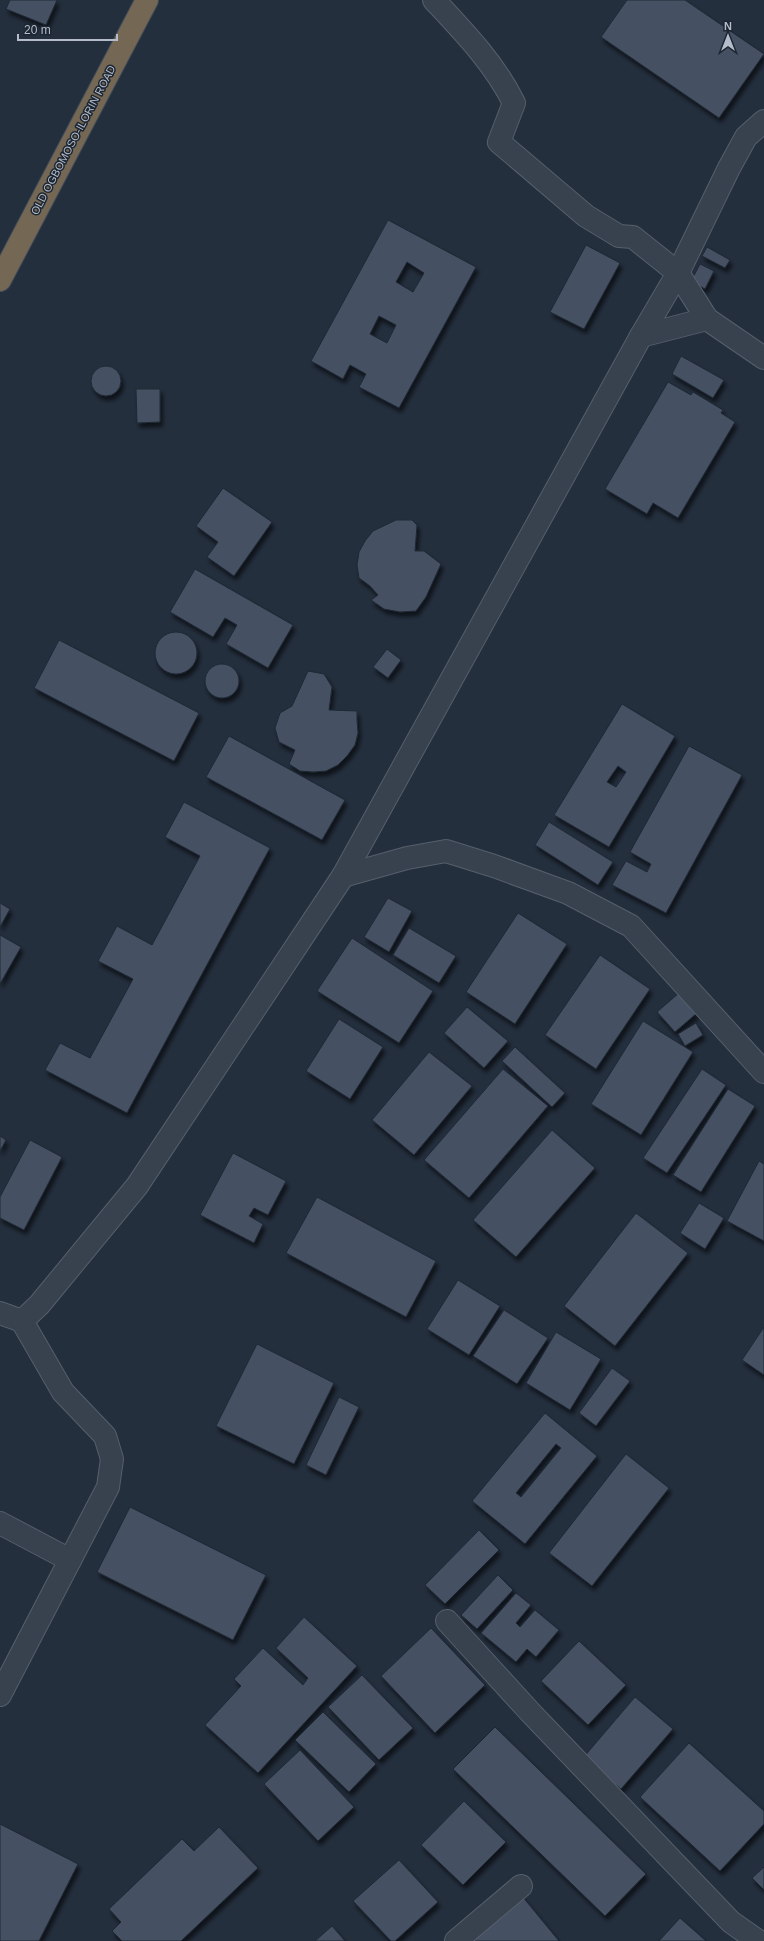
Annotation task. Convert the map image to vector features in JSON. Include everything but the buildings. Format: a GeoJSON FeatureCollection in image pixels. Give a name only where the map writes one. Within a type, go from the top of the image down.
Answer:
{"type":"FeatureCollection","features":[{"type":"Feature","properties":{"kind":"highway","name":"OLD OGBOMOSO-ILORIN ROAD"},"geometry":{"type":"LineString","coordinates":[[2,270],[144,1]]}},
{"type":"Feature","properties":{"kind":"street"},"geometry":{"type":"LineString","coordinates":[[434,0],[476,47],[504,84],[514,103],[500,142],[586,216],[619,236],[633,237],[678,273],[707,319],[764,358]]}},
{"type":"Feature","properties":{"kind":"street"},"geometry":{"type":"LineString","coordinates":[[22,1321],[39,1305],[137,1186],[343,876],[641,336],[678,273],[728,168],[746,137],[764,121]]}},
{"type":"Feature","properties":{"kind":"street"},"geometry":{"type":"LineString","coordinates":[[641,336],[707,319]]}},
{"type":"Feature","properties":{"kind":"street"},"geometry":{"type":"LineString","coordinates":[[343,876],[407,858],[446,851],[494,866],[568,893],[631,926],[764,1072]]}},
{"type":"Feature","properties":{"kind":"street"},"geometry":{"type":"LineString","coordinates":[[0,1313],[22,1321],[63,1392],[105,1436],[112,1459],[108,1487],[0,1695]]}},
{"type":"Feature","properties":{"kind":"street"},"geometry":{"type":"LineString","coordinates":[[0,1523],[70,1560]]}},
{"type":"Feature","properties":{"kind":"street"},"geometry":{"type":"LineString","coordinates":[[447,1621],[530,1712],[731,1922],[758,1941]]}},
{"type":"Feature","properties":{"kind":"street"},"geometry":{"type":"LineString","coordinates":[[456,1941],[521,1886]]}}]}
